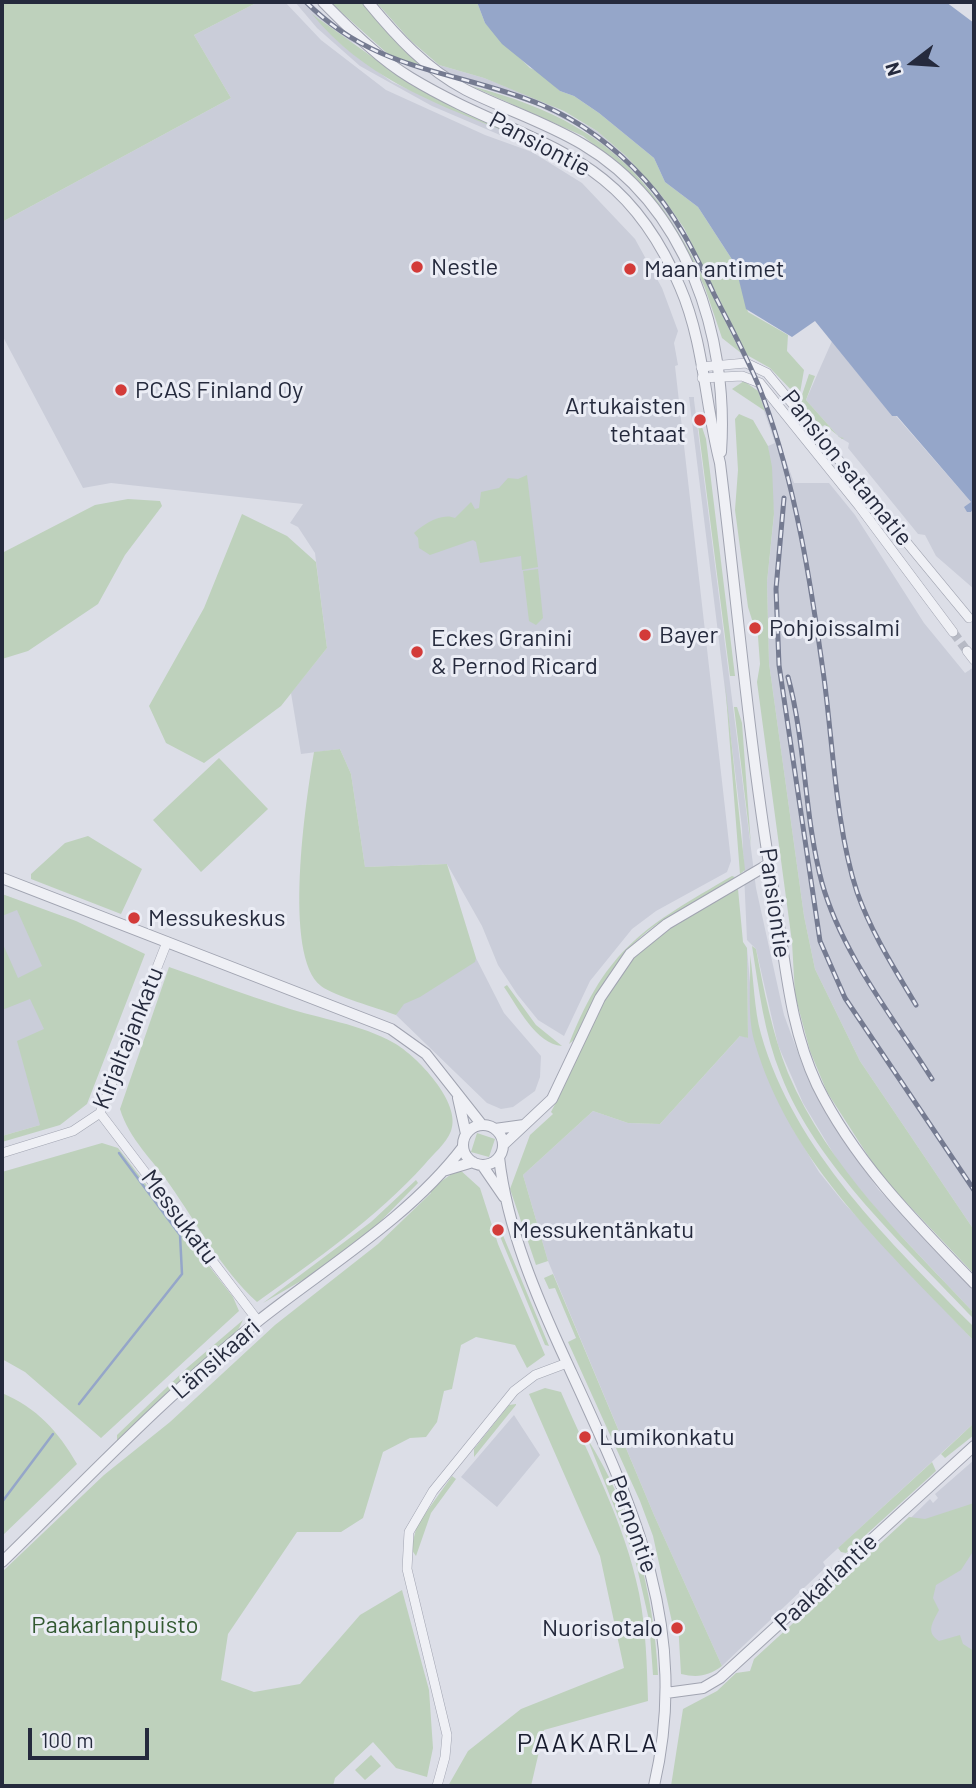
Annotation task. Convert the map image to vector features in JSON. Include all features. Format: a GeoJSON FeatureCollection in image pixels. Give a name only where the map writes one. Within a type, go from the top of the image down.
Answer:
{"type":"FeatureCollection","features":[{"type":"Feature","properties":{"kind":"street","name":"Pansiontie"},"geometry":{"type":"LineString","coordinates":[[323,2],[381,57],[410,78],[548,142],[582,162],[609,184],[640,218],[671,267],[693,323],[720,463],[769,864],[789,1002],[798,1039],[817,1084],[843,1131],[874,1174],[974,1283]]}},
{"type":"Feature","properties":{"kind":"street","name":"Pansiontie"},"geometry":{"type":"LineString","coordinates":[[368,2],[405,45],[463,89],[583,145],[632,184],[665,225],[690,268],[705,308],[719,376],[723,418],[720,463]]}},
{"type":"Feature","properties":{"kind":"street","name":"Pansion satamatie"},"geometry":{"type":"LineString","coordinates":[[701,372],[717,364],[752,364],[768,373],[969,618]]}},
{"type":"Feature","properties":{"kind":"street","name":"Pansion satamatie"},"geometry":{"type":"LineString","coordinates":[[701,372],[751,378],[766,389],[859,506],[953,632]]}},
{"type":"Feature","properties":{"kind":"street"},"geometry":{"type":"LineString","coordinates":[[967,651],[974,660]]}},
{"type":"Feature","properties":{"kind":"street"},"geometry":{"type":"LineString","coordinates":[[458,1098],[466,1134],[463,1147],[478,1163],[499,1157],[503,1144],[540,1114],[558,1090],[600,998],[630,954],[667,923],[769,864]]}},
{"type":"Feature","properties":{"kind":"street"},"geometry":{"type":"LineString","coordinates":[[2,878],[391,1029],[426,1054],[458,1098],[482,1125],[495,1129],[524,1125]]}},
{"type":"Feature","properties":{"kind":"street","name":"Kirjaltajankatu"},"geometry":{"type":"LineString","coordinates":[[2,1153],[73,1131],[100,1113],[167,942]]}},
{"type":"Feature","properties":{"kind":"street","name":"Messukatu"},"geometry":{"type":"LineString","coordinates":[[100,1113],[258,1321]]}},
{"type":"Feature","properties":{"kind":"street"},"geometry":{"type":"LineString","coordinates":[[466,1134],[482,1125]]}},
{"type":"Feature","properties":{"kind":"street"},"geometry":{"type":"LineString","coordinates":[[495,1129],[503,1144]]}},
{"type":"Feature","properties":{"kind":"street","name":"Länsikaari"},"geometry":{"type":"LineString","coordinates":[[2,1562],[167,1401],[258,1321],[372,1237],[443,1171],[463,1147]]}},
{"type":"Feature","properties":{"kind":"street","name":"Pernontie"},"geometry":{"type":"LineString","coordinates":[[499,1157],[504,1196],[529,1274],[648,1555],[662,1620],[666,1693],[661,1753],[654,1786]]}},
{"type":"Feature","properties":{"kind":"street","name":"Länsikaari"},"geometry":{"type":"LineString","coordinates":[[443,1171],[478,1163]]}},
{"type":"Feature","properties":{"kind":"street","name":"Pernontie"},"geometry":{"type":"LineString","coordinates":[[478,1163],[504,1196]]}},
{"type":"Feature","properties":{"kind":"street"},"geometry":{"type":"LineString","coordinates":[[436,1786],[445,1757],[447,1735],[407,1569],[409,1532],[433,1491],[514,1391],[535,1374],[567,1363]]}},
{"type":"Feature","properties":{"kind":"street","name":"Paakarlantie"},"geometry":{"type":"LineString","coordinates":[[666,1693],[703,1688],[720,1678],[974,1446]]}},
{"type":"Feature","properties":{"kind":"shaded area"},"geometry":{"type":"Polygon","coordinates":[[[258,2],[285,2],[321,40],[386,90],[485,135],[532,152],[582,183],[635,239],[662,288],[678,331],[674,343],[678,365],[675,366],[731,861],[727,872],[656,911],[632,929],[590,981],[564,1036],[538,1020],[517,994],[498,965],[482,926],[447,864],[365,867],[351,774],[340,749],[301,754],[291,693],[327,648],[315,553],[298,527],[290,523],[303,504],[111,483],[83,488],[2,335],[2,222],[231,98],[194,35],[258,2]]]}},
{"type":"Feature","properties":{"kind":"shaded area"},"geometry":{"type":"Polygon","coordinates":[[[295,2],[309,2],[349,36],[389,55],[437,71],[448,73],[439,65],[484,78],[547,103],[597,131],[627,157],[661,195],[694,245],[752,364],[794,483],[829,483],[855,515],[924,623],[965,673],[974,667],[974,1230],[860,1061],[815,969],[804,916],[769,663],[767,582],[774,515],[768,446],[775,443],[753,379],[689,247],[647,185],[624,161],[579,127],[534,104],[381,57],[348,40],[315,16],[342,45],[392,82],[501,130],[500,135],[432,106],[360,66],[317,28],[295,2]]]}},
{"type":"Feature","properties":{"kind":"shaded area"},"geometry":{"type":"Polygon","coordinates":[[[832,341],[892,416],[896,416],[971,502],[968,505],[971,509],[974,507],[974,589],[936,556],[925,535],[918,534],[848,448],[849,443],[839,437],[806,400],[832,341]]]}},
{"type":"Feature","properties":{"kind":"shaded area"},"geometry":{"type":"Polygon","coordinates":[[[689,397],[694,397],[756,888],[784,1015],[804,1069],[839,1134],[878,1189],[970,1286],[974,1292],[974,1313],[883,1217],[842,1168],[803,1103],[778,1045],[756,949],[747,940],[742,828],[689,397]]]}},
{"type":"Feature","properties":{"kind":"shaded area"},"geometry":{"type":"Polygon","coordinates":[[[2,894],[75,924],[40,1125],[2,1136],[2,894]]]}},
{"type":"Feature","properties":{"kind":"shaded area"},"geometry":{"type":"Polygon","coordinates":[[[747,948],[755,1041],[793,1129],[819,1172],[844,1203],[974,1341],[974,1423],[823,1562],[826,1567],[722,1666],[654,1515],[548,1261],[523,1175],[593,1111],[628,1123],[660,1124],[741,1035],[748,1038],[747,948]]]}},
{"type":"Feature","properties":{"kind":"shaded area"},"geometry":{"type":"Polygon","coordinates":[[[476,958],[504,1013],[541,1056],[540,1077],[535,1091],[513,1107],[501,1109],[487,1103],[396,1015],[411,981],[431,964],[476,958]]]}},
{"type":"Feature","properties":{"kind":"shaded area"},"geometry":{"type":"Polygon","coordinates":[[[514,1415],[540,1455],[497,1507],[461,1477],[514,1415]]]}},
{"type":"Feature","properties":{"kind":"shaded area"},"geometry":{"type":"Polygon","coordinates":[[[974,1460],[974,1786],[873,1555],[930,1499],[933,1503],[938,1498],[935,1494],[974,1460]]]}},
{"type":"Feature","properties":{"kind":"green space"},"geometry":{"type":"Polygon","coordinates":[[[2,2],[258,2],[194,35],[231,98],[2,222],[2,2]]]}},
{"type":"Feature","properties":{"kind":"green space"},"geometry":{"type":"Polygon","coordinates":[[[330,2],[363,2],[420,66],[389,55],[330,2]]]}},
{"type":"Feature","properties":{"kind":"green space"},"geometry":{"type":"Polygon","coordinates":[[[376,2],[477,2],[485,23],[530,68],[540,72],[560,91],[574,96],[599,113],[654,158],[665,182],[698,207],[735,264],[748,312],[788,335],[787,351],[804,370],[800,393],[796,395],[770,368],[747,355],[684,228],[661,195],[627,157],[597,131],[564,111],[484,78],[439,65],[410,40],[376,2]]]}},
{"type":"Feature","properties":{"kind":"green space"},"geometry":{"type":"Polygon","coordinates":[[[312,14],[413,86],[499,126],[501,130],[423,97],[375,70],[352,54],[312,14]]]}},
{"type":"Feature","properties":{"kind":"green space"},"geometry":{"type":"Polygon","coordinates":[[[471,86],[528,104],[574,126],[612,152],[642,182],[668,216],[692,256],[741,353],[722,338],[705,288],[686,248],[659,205],[634,177],[583,136],[471,86]]]}},
{"type":"Feature","properties":{"kind":"green space"},"geometry":{"type":"Polygon","coordinates":[[[809,374],[815,376],[806,400],[837,435],[825,425],[821,427],[800,401],[809,374]]]}},
{"type":"Feature","properties":{"kind":"green space"},"geometry":{"type":"Polygon","coordinates":[[[744,381],[758,391],[765,411],[732,389],[744,381]]]}},
{"type":"Feature","properties":{"kind":"green space"},"geometry":{"type":"Polygon","coordinates":[[[739,414],[753,420],[768,446],[772,467],[774,514],[767,582],[769,663],[804,916],[815,969],[860,1061],[974,1230],[974,1274],[881,1176],[827,1092],[810,1051],[795,995],[792,942],[757,682],[760,664],[757,623],[753,623],[748,607],[735,510],[738,470],[735,419],[739,414]]]}},
{"type":"Feature","properties":{"kind":"green space"},"geometry":{"type":"Polygon","coordinates":[[[701,424],[706,439],[735,676],[730,676],[698,425],[701,424]]]}},
{"type":"Feature","properties":{"kind":"green space"},"geometry":{"type":"Polygon","coordinates":[[[527,475],[538,567],[522,570],[521,556],[480,563],[476,542],[473,540],[430,555],[419,548],[418,538],[414,533],[423,526],[439,518],[455,518],[471,502],[475,509],[479,508],[481,492],[499,488],[508,478],[518,479],[527,475]]]}},
{"type":"Feature","properties":{"kind":"green space"},"geometry":{"type":"Polygon","coordinates":[[[128,499],[160,501],[162,506],[125,555],[98,604],[28,651],[2,659],[2,553],[95,505],[128,499]]]}},
{"type":"Feature","properties":{"kind":"green space"},"geometry":{"type":"Polygon","coordinates":[[[242,514],[287,536],[316,562],[327,648],[281,706],[204,763],[166,743],[149,706],[204,608],[242,514]]]}},
{"type":"Feature","properties":{"kind":"green space"},"geometry":{"type":"Polygon","coordinates":[[[538,569],[543,618],[536,625],[529,621],[523,571],[538,569]]]}},
{"type":"Feature","properties":{"kind":"green space"},"geometry":{"type":"Polygon","coordinates":[[[725,682],[745,870],[740,874],[725,682]]]}},
{"type":"Feature","properties":{"kind":"green space"},"geometry":{"type":"Polygon","coordinates":[[[734,707],[737,707],[742,723],[751,846],[734,707]]]}},
{"type":"Feature","properties":{"kind":"green space"},"geometry":{"type":"Polygon","coordinates":[[[340,749],[351,774],[365,867],[447,864],[476,958],[475,962],[420,997],[404,1004],[396,1015],[346,998],[321,986],[309,969],[302,943],[302,839],[314,752],[340,749]]]}},
{"type":"Feature","properties":{"kind":"green space"},"geometry":{"type":"Polygon","coordinates":[[[219,758],[268,809],[201,872],[153,820],[219,758]]]}},
{"type":"Feature","properties":{"kind":"green space"},"geometry":{"type":"Polygon","coordinates":[[[88,836],[142,869],[121,914],[31,879],[31,874],[65,843],[88,836]]]}},
{"type":"Feature","properties":{"kind":"green space"},"geometry":{"type":"Polygon","coordinates":[[[732,876],[735,877],[665,919],[634,943],[610,972],[574,1040],[569,1044],[598,984],[632,942],[676,910],[732,876]]]}},
{"type":"Feature","properties":{"kind":"green space"},"geometry":{"type":"Polygon","coordinates":[[[738,889],[743,942],[747,948],[748,1038],[740,1036],[660,1124],[628,1123],[593,1111],[523,1175],[548,1261],[536,1265],[510,1189],[530,1135],[553,1114],[551,1112],[597,1014],[631,960],[667,929],[738,889]]]}},
{"type":"Feature","properties":{"kind":"green space"},"geometry":{"type":"Polygon","coordinates":[[[2,894],[76,921],[145,954],[87,1104],[60,1125],[2,1142],[2,1136],[40,1125],[17,1041],[44,1029],[30,999],[2,1010],[2,942],[18,978],[42,966],[17,910],[2,916],[2,894]]]}},
{"type":"Feature","properties":{"kind":"green space"},"geometry":{"type":"Polygon","coordinates":[[[752,946],[756,949],[777,1043],[805,1108],[846,1171],[870,1201],[974,1313],[974,1319],[866,1205],[817,1142],[797,1109],[770,1043],[752,946]]]}},
{"type":"Feature","properties":{"kind":"green space"},"geometry":{"type":"Polygon","coordinates":[[[750,955],[761,1034],[776,1077],[797,1117],[821,1156],[849,1193],[910,1262],[974,1327],[974,1341],[845,1203],[791,1127],[770,1085],[754,1040],[750,1009],[750,955]]]}},
{"type":"Feature","properties":{"kind":"green space"},"geometry":{"type":"Polygon","coordinates":[[[169,967],[269,1002],[381,1036],[404,1049],[425,1069],[444,1094],[450,1107],[453,1120],[449,1136],[406,1184],[345,1238],[257,1302],[221,1261],[170,1185],[135,1140],[120,1109],[169,967]]]}},
{"type":"Feature","properties":{"kind":"green space"},"geometry":{"type":"Polygon","coordinates":[[[507,985],[536,1025],[562,1046],[553,1044],[536,1032],[504,987],[507,985]]]}},
{"type":"Feature","properties":{"kind":"green space"},"geometry":{"type":"Polygon","coordinates":[[[477,1133],[495,1139],[489,1157],[471,1152],[477,1133]]]}},
{"type":"Feature","properties":{"kind":"green space"},"geometry":{"type":"Polygon","coordinates":[[[102,1143],[118,1148],[233,1297],[239,1311],[101,1438],[25,1372],[2,1359],[2,1172],[102,1143]]]}},
{"type":"Feature","properties":{"kind":"green space","name":"Paakarlanpuisto"},"geometry":{"type":"Polygon","coordinates":[[[459,1169],[480,1188],[498,1244],[545,1355],[527,1368],[515,1345],[476,1337],[461,1345],[452,1389],[444,1391],[437,1422],[426,1437],[410,1438],[383,1452],[363,1518],[341,1532],[297,1532],[228,1634],[221,1680],[254,1692],[300,1684],[360,1615],[402,1590],[429,1690],[433,1748],[427,1777],[396,1768],[373,1742],[335,1778],[333,1786],[3,1786],[2,1572],[104,1475],[170,1422],[275,1325],[378,1244],[431,1193],[430,1189],[459,1169]]]}},
{"type":"Feature","properties":{"kind":"green space"},"geometry":{"type":"Polygon","coordinates":[[[416,1180],[418,1183],[374,1228],[325,1267],[263,1303],[371,1222],[416,1180]]]}},
{"type":"Feature","properties":{"kind":"green space"},"geometry":{"type":"Polygon","coordinates":[[[502,1233],[549,1346],[545,1345],[499,1234],[502,1233]]]}},
{"type":"Feature","properties":{"kind":"green space"},"geometry":{"type":"Polygon","coordinates":[[[553,1274],[654,1515],[722,1666],[707,1674],[681,1674],[678,1622],[672,1622],[653,1536],[640,1501],[568,1342],[576,1338],[555,1288],[549,1289],[544,1278],[553,1274]]]}},
{"type":"Feature","properties":{"kind":"green space"},"geometry":{"type":"Polygon","coordinates":[[[243,1320],[237,1332],[117,1441],[117,1435],[188,1367],[243,1320]]]}},
{"type":"Feature","properties":{"kind":"green space"},"geometry":{"type":"Polygon","coordinates":[[[545,1388],[561,1392],[625,1541],[641,1606],[648,1701],[544,1730],[531,1786],[448,1786],[468,1751],[521,1709],[624,1668],[600,1556],[529,1394],[545,1388]]]}},
{"type":"Feature","properties":{"kind":"green space"},"geometry":{"type":"Polygon","coordinates":[[[2,1393],[26,1406],[46,1422],[77,1464],[2,1536],[2,1393]]]}},
{"type":"Feature","properties":{"kind":"green space"},"geometry":{"type":"Polygon","coordinates":[[[516,1404],[474,1457],[474,1449],[509,1405],[516,1404]]]}},
{"type":"Feature","properties":{"kind":"green space"},"geometry":{"type":"Polygon","coordinates":[[[974,1423],[974,1435],[945,1458],[941,1454],[974,1423]]]}},
{"type":"Feature","properties":{"kind":"green space"},"geometry":{"type":"Polygon","coordinates":[[[587,1438],[617,1493],[638,1552],[652,1613],[658,1675],[653,1675],[649,1620],[635,1559],[587,1438]]]}},
{"type":"Feature","properties":{"kind":"green space"},"geometry":{"type":"Polygon","coordinates":[[[932,1462],[936,1471],[846,1553],[841,1552],[838,1548],[932,1462]]]}},
{"type":"Feature","properties":{"kind":"green space"},"geometry":{"type":"Polygon","coordinates":[[[452,1476],[456,1479],[431,1513],[416,1556],[411,1549],[417,1525],[452,1476]]]}},
{"type":"Feature","properties":{"kind":"green space"},"geometry":{"type":"Polygon","coordinates":[[[974,1503],[974,1550],[961,1570],[936,1585],[933,1598],[939,1610],[931,1630],[939,1641],[960,1635],[963,1644],[974,1651],[974,1786],[671,1786],[683,1709],[717,1691],[736,1673],[750,1671],[754,1659],[909,1517],[925,1519],[974,1503]]]}},
{"type":"Feature","properties":{"kind":"green space"},"geometry":{"type":"Polygon","coordinates":[[[371,1755],[381,1766],[365,1780],[355,1770],[371,1755]]]}},
{"type":"Feature","properties":{"kind":"water"},"geometry":{"type":"Polygon","coordinates":[[[477,2],[946,2],[974,23],[974,507],[971,512],[967,512],[964,507],[971,502],[897,416],[892,416],[815,321],[792,337],[746,309],[735,264],[698,207],[665,182],[654,158],[599,113],[574,96],[560,91],[502,44],[485,23],[477,2]]]}},
{"type":"Feature","properties":{"kind":"waterway"},"geometry":{"type":"LineString","coordinates":[[79,1404],[182,1274],[180,1235],[119,1153]]}},
{"type":"Feature","properties":{"kind":"waterway"},"geometry":{"type":"LineString","coordinates":[[2,1502],[53,1434]]}},
{"type":"Feature","properties":{"kind":"tunnel"},"geometry":{"type":"LineString","coordinates":[[953,632],[967,651]]}},
{"type":"Feature","properties":{"kind":"railway"},"geometry":{"type":"LineString","coordinates":[[306,2],[333,26],[390,57],[510,93],[571,119],[598,137],[634,168],[656,193],[684,234],[746,358],[775,431],[808,571],[840,814],[850,867],[869,921],[916,1005]]}},
{"type":"Feature","properties":{"kind":"railway"},"geometry":{"type":"LineString","coordinates":[[784,498],[776,589],[779,665],[820,941],[845,998],[974,1190]]}},
{"type":"Feature","properties":{"kind":"railway"},"geometry":{"type":"LineString","coordinates":[[788,677],[794,702],[816,858],[831,909],[855,960],[932,1079]]}},
{"type":"Feature","properties":{"kind":"place","name":"Nestle"},"geometry":{"type":"Point","coordinates":[417,267]}},
{"type":"Feature","properties":{"kind":"place","name":"Maan antimet"},"geometry":{"type":"Point","coordinates":[630,269]}},
{"type":"Feature","properties":{"kind":"place","name":"PCAS Finland Oy"},"geometry":{"type":"Point","coordinates":[121,390]}},
{"type":"Feature","properties":{"kind":"place","name":"Artukaisten tehtaat"},"geometry":{"type":"Point","coordinates":[700,420]}},
{"type":"Feature","properties":{"kind":"place","name":"Pohjoissalmi"},"geometry":{"type":"Point","coordinates":[755,628]}},
{"type":"Feature","properties":{"kind":"place","name":"Bayer"},"geometry":{"type":"Point","coordinates":[645,635]}},
{"type":"Feature","properties":{"kind":"place","name":"Eckes Granini & Pernod Ricard"},"geometry":{"type":"Point","coordinates":[417,652]}},
{"type":"Feature","properties":{"kind":"place","name":"Messukeskus"},"geometry":{"type":"Point","coordinates":[134,918]}},
{"type":"Feature","properties":{"kind":"place","name":"Messukentänkatu"},"geometry":{"type":"Point","coordinates":[498,1230]}},
{"type":"Feature","properties":{"kind":"place","name":"Lumikonkatu"},"geometry":{"type":"Point","coordinates":[585,1437]}},
{"type":"Feature","properties":{"kind":"place","name":"Nuorisotalo"},"geometry":{"type":"Point","coordinates":[677,1628]}},
{"type":"Feature","properties":{"kind":"district","name":"PAAKARLA"},"geometry":{"type":"Point","coordinates":[588,1743]}}]}
